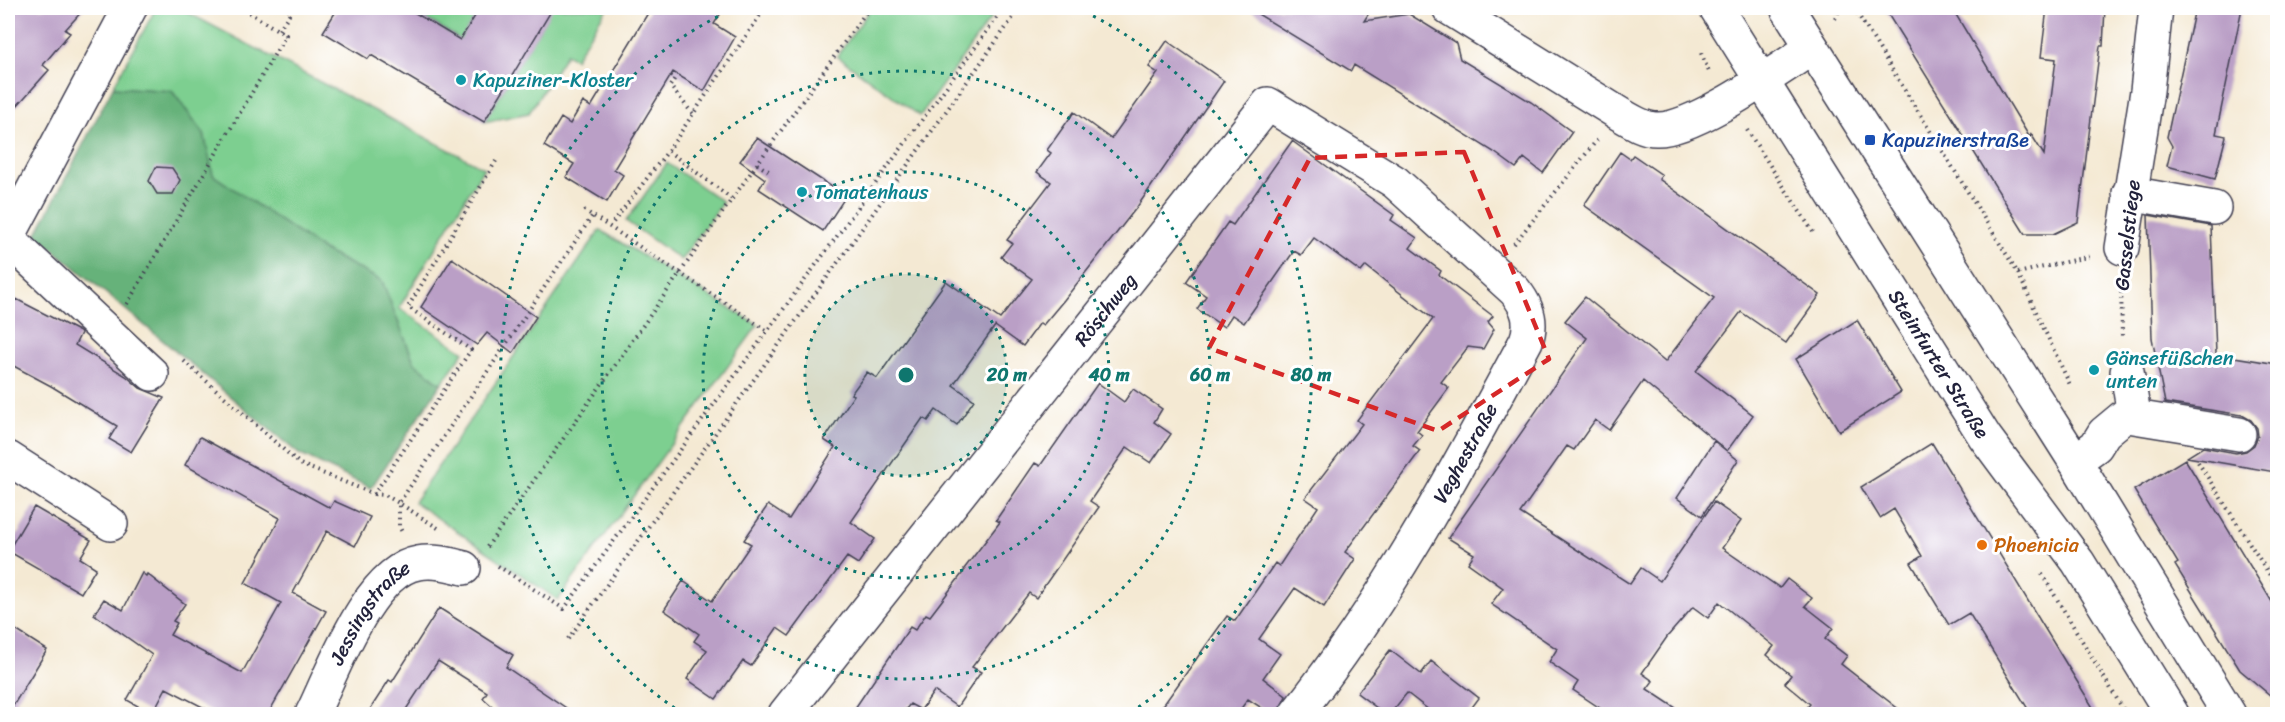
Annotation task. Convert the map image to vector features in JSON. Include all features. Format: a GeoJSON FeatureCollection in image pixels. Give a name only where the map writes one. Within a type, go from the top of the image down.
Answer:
{"type":"FeatureCollection","features":[{"type":"Feature","properties":{"kind":"street"},"geometry":{"type":"LineString","coordinates":[[130,8],[8,235],[165,364]]}},
{"type":"Feature","properties":{"kind":"street"},"geometry":{"type":"LineString","coordinates":[[1449,8],[1646,128],[1666,129],[1707,112],[1812,48]]}},
{"type":"Feature","properties":{"kind":"street","name":"Steinfurter Straße"},"geometry":{"type":"LineString","coordinates":[[1716,8],[1985,437],[2078,562],[2172,714]]}},
{"type":"Feature","properties":{"kind":"street"},"geometry":{"type":"LineString","coordinates":[[1787,8],[2085,454],[2229,714]]}},
{"type":"Feature","properties":{"kind":"street","name":"Gasselstiege"},"geometry":{"type":"LineString","coordinates":[[2122,248],[2129,193],[2148,91],[2156,8]]}},
{"type":"Feature","properties":{"kind":"street","name":"Röschweg"},"geometry":{"type":"LineString","coordinates":[[785,714],[1268,104],[1395,182],[1419,205]]}},
{"type":"Feature","properties":{"kind":"street"},"geometry":{"type":"LineString","coordinates":[[2129,193],[2214,208]]}},
{"type":"Feature","properties":{"kind":"street","name":"Veghestraße"},"geometry":{"type":"LineString","coordinates":[[1296,714],[1327,676],[1384,594],[1457,469],[1526,342],[1530,327],[1525,302],[1495,270],[1419,205]]}},
{"type":"Feature","properties":{"kind":"street"},"geometry":{"type":"LineString","coordinates":[[2085,454],[2104,433],[2128,416],[2133,409],[2127,372]]}},
{"type":"Feature","properties":{"kind":"street"},"geometry":{"type":"LineString","coordinates":[[2128,416],[2239,434]]}},
{"type":"Feature","properties":{"kind":"street"},"geometry":{"type":"LineString","coordinates":[[8,458],[111,524]]}},
{"type":"Feature","properties":{"kind":"street","name":"Jessingstraße"},"geometry":{"type":"LineString","coordinates":[[312,714],[355,625],[382,584],[397,571],[417,563],[478,561]]}},
{"type":"Feature","properties":{"kind":"path"},"geometry":{"type":"LineString","coordinates":[[125,308],[286,35],[241,8]]}},
{"type":"Feature","properties":{"kind":"path"},"geometry":{"type":"LineString","coordinates":[[279,30],[293,8]]}},
{"type":"Feature","properties":{"kind":"path"},"geometry":{"type":"LineString","coordinates":[[611,225],[668,151],[765,8]]}},
{"type":"Feature","properties":{"kind":"path"},"geometry":{"type":"LineString","coordinates":[[869,8],[478,561],[564,609],[1004,8]]}},
{"type":"Feature","properties":{"kind":"path"},"geometry":{"type":"LineString","coordinates":[[568,639],[1020,8]]}},
{"type":"Feature","properties":{"kind":"path"},"geometry":{"type":"LineString","coordinates":[[1854,8],[2018,273],[2073,392]]}},
{"type":"Feature","properties":{"kind":"path"},"geometry":{"type":"LineString","coordinates":[[671,76],[675,78],[670,86],[693,114]]}},
{"type":"Feature","properties":{"kind":"path"},"geometry":{"type":"LineString","coordinates":[[1495,270],[1618,113]]}},
{"type":"Feature","properties":{"kind":"path"},"geometry":{"type":"LineString","coordinates":[[668,151],[732,199]]}},
{"type":"Feature","properties":{"kind":"path"},"geometry":{"type":"LineString","coordinates":[[375,494],[471,350],[408,307],[496,160]]}},
{"type":"Feature","properties":{"kind":"path"},"geometry":{"type":"LineString","coordinates":[[757,164],[770,172]]}},
{"type":"Feature","properties":{"kind":"path"},"geometry":{"type":"LineString","coordinates":[[584,210],[611,225],[769,332]]}},
{"type":"Feature","properties":{"kind":"path"},"geometry":{"type":"LineString","coordinates":[[399,526],[399,503],[593,215]]}},
{"type":"Feature","properties":{"kind":"path"},"geometry":{"type":"LineString","coordinates":[[2018,273],[2122,248]]}},
{"type":"Feature","properties":{"kind":"path","name":"Gasselstiege"},"geometry":{"type":"LineString","coordinates":[[2122,248],[2120,308],[2127,372]]}},
{"type":"Feature","properties":{"kind":"path"},"geometry":{"type":"LineString","coordinates":[[165,364],[300,464],[375,494],[385,495],[444,532]]}},
{"type":"Feature","properties":{"kind":"path"},"geometry":{"type":"LineString","coordinates":[[2193,456],[2255,549],[2277,588]]}},
{"type":"Feature","properties":{"kind":"highlighted area"},"geometry":{"type":"Polygon","coordinates":[[[1464,152],[1549,359],[1438,431],[1209,348],[1310,158],[1464,152]]]}},
{"type":"Feature","properties":{"kind":"green space"},"geometry":{"type":"Polygon","coordinates":[[[156,8],[179,8],[484,168],[399,308],[464,352],[441,384],[414,362],[382,281],[323,250],[213,175],[204,134],[172,91],[113,87],[156,8]]]}},
{"type":"Feature","properties":{"kind":"green space"},"geometry":{"type":"Polygon","coordinates":[[[418,8],[480,8],[461,40],[415,12],[418,8]]]}},
{"type":"Feature","properties":{"kind":"green space"},"geometry":{"type":"Polygon","coordinates":[[[552,8],[607,8],[575,59],[566,54],[529,113],[484,122],[552,8]]]}},
{"type":"Feature","properties":{"kind":"green space"},"geometry":{"type":"Polygon","coordinates":[[[871,8],[998,8],[920,116],[837,56],[871,8]]]}},
{"type":"Feature","properties":{"kind":"green space"},"geometry":{"type":"Polygon","coordinates":[[[113,87],[172,91],[204,134],[213,175],[323,250],[382,281],[414,362],[441,384],[371,488],[299,454],[36,235],[113,87]]]}},
{"type":"Feature","properties":{"kind":"green space"},"geometry":{"type":"Polygon","coordinates":[[[667,163],[723,202],[681,260],[626,221],[667,163]]]}},
{"type":"Feature","properties":{"kind":"green space"},"geometry":{"type":"Polygon","coordinates":[[[600,230],[758,325],[558,600],[414,502],[600,230]]]}},
{"type":"Feature","properties":{"kind":"building"},"geometry":{"type":"Polygon","coordinates":[[[16,8],[85,8],[65,30],[70,33],[43,65],[49,70],[8,116],[8,17],[16,8]]]}},
{"type":"Feature","properties":{"kind":"building","name":"Kapuziner-Kloster"},"geometry":{"type":"Polygon","coordinates":[[[338,8],[407,8],[460,40],[480,8],[553,8],[484,122],[371,55],[368,59],[323,32],[338,8]]]}},
{"type":"Feature","properties":{"kind":"building"},"geometry":{"type":"Polygon","coordinates":[[[651,8],[724,8],[714,24],[735,37],[704,91],[673,72],[614,169],[623,175],[607,202],[566,177],[574,164],[544,146],[561,118],[570,124],[583,102],[591,107],[651,8]]]}},
{"type":"Feature","properties":{"kind":"building"},"geometry":{"type":"Polygon","coordinates":[[[1248,8],[1372,8],[1364,21],[1409,14],[1456,43],[1460,59],[1531,102],[1572,132],[1543,173],[1524,158],[1516,168],[1354,65],[1351,71],[1248,8]]]}},
{"type":"Feature","properties":{"kind":"building"},"geometry":{"type":"Polygon","coordinates":[[[1884,8],[1952,8],[2030,138],[2031,134],[2044,155],[2056,59],[2041,57],[2047,8],[2105,8],[2103,46],[2100,46],[2078,222],[2053,234],[2025,234],[1884,8]]]}},
{"type":"Feature","properties":{"kind":"building"},"geometry":{"type":"Polygon","coordinates":[[[2195,8],[2242,8],[2216,134],[2226,136],[2215,179],[2167,166],[2172,146],[2167,137],[2195,8]]]}},
{"type":"Feature","properties":{"kind":"building"},"geometry":{"type":"Polygon","coordinates":[[[1167,41],[1224,81],[1137,207],[1064,300],[1043,325],[1040,323],[1023,346],[995,326],[953,385],[974,400],[957,425],[936,410],[928,421],[923,418],[851,522],[875,539],[858,564],[847,557],[789,636],[777,628],[751,666],[743,661],[716,699],[687,679],[707,650],[694,641],[699,634],[664,610],[683,581],[712,601],[751,544],[744,540],[768,505],[789,519],[835,447],[824,440],[854,395],[851,394],[867,372],[877,378],[946,281],[1000,319],[1032,279],[1001,257],[1012,243],[1007,240],[1051,182],[1037,172],[1051,153],[1047,150],[1074,112],[1111,139],[1158,73],[1149,67],[1167,41]]]}},
{"type":"Feature","properties":{"kind":"building","name":"Tomatenhaus"},"geometry":{"type":"Polygon","coordinates":[[[757,138],[846,196],[823,231],[759,189],[765,179],[740,161],[757,138]]]}},
{"type":"Feature","properties":{"kind":"building"},"geometry":{"type":"Polygon","coordinates":[[[1292,141],[1394,215],[1391,220],[1417,238],[1410,248],[1441,271],[1439,275],[1493,316],[1488,322],[1494,329],[1483,349],[1468,347],[1441,382],[1449,388],[1417,431],[1422,435],[1413,446],[1420,451],[1345,552],[1355,559],[1324,607],[1295,588],[1259,639],[1280,654],[1263,678],[1286,696],[1278,714],[1271,714],[1248,699],[1237,714],[1157,714],[1227,616],[1235,621],[1275,563],[1279,566],[1318,507],[1305,498],[1362,424],[1357,420],[1433,319],[1366,266],[1361,272],[1314,238],[1301,255],[1294,251],[1244,323],[1232,315],[1224,327],[1197,309],[1206,296],[1186,282],[1228,222],[1233,225],[1292,141]]]}},
{"type":"Feature","properties":{"kind":"building"},"geometry":{"type":"Polygon","coordinates":[[[1620,152],[1630,159],[1633,155],[1662,175],[1659,179],[1820,295],[1786,343],[1741,312],[1696,371],[1753,415],[1727,451],[1643,381],[1609,430],[1595,420],[1574,450],[1567,446],[1520,513],[1630,584],[1641,568],[1660,581],[1714,502],[1741,521],[1722,548],[1780,588],[1787,579],[1812,598],[1805,606],[1833,628],[1825,639],[1847,656],[1841,664],[1905,714],[1801,714],[1810,704],[1785,683],[1791,675],[1767,655],[1774,646],[1719,602],[1708,618],[1693,607],[1667,637],[1642,673],[1653,681],[1647,689],[1685,714],[1609,714],[1573,690],[1578,682],[1549,662],[1557,649],[1491,604],[1503,588],[1468,563],[1474,554],[1448,538],[1587,338],[1565,321],[1585,297],[1665,362],[1714,298],[1584,205],[1620,152]]]}},
{"type":"Feature","properties":{"kind":"building"},"geometry":{"type":"Polygon","coordinates":[[[156,167],[172,168],[180,180],[173,194],[157,194],[149,181],[156,167]]]}},
{"type":"Feature","properties":{"kind":"building"},"geometry":{"type":"Polygon","coordinates":[[[2148,215],[2211,226],[2216,354],[2277,364],[2275,472],[2187,457],[2203,447],[2236,453],[2246,451],[2254,445],[2258,436],[2257,428],[2251,420],[2242,415],[2165,403],[2152,338],[2148,215]]]}},
{"type":"Feature","properties":{"kind":"building"},"geometry":{"type":"Polygon","coordinates":[[[452,258],[536,317],[513,353],[487,333],[477,345],[421,307],[452,258]]]}},
{"type":"Feature","properties":{"kind":"building"},"geometry":{"type":"Polygon","coordinates":[[[16,299],[81,333],[75,345],[126,376],[140,388],[164,398],[131,452],[109,439],[117,426],[8,363],[8,316],[16,299]]]}},
{"type":"Feature","properties":{"kind":"building"},"geometry":{"type":"Polygon","coordinates":[[[1857,320],[1901,392],[1839,431],[1796,359],[1857,320]]]}},
{"type":"Feature","properties":{"kind":"building"},"geometry":{"type":"Polygon","coordinates":[[[1098,383],[1124,402],[1133,389],[1162,409],[1154,422],[1171,434],[1151,463],[1127,447],[1090,501],[1099,507],[1036,598],[1029,593],[972,667],[981,672],[957,707],[934,691],[921,710],[910,704],[902,714],[851,714],[910,627],[915,630],[926,614],[930,616],[965,570],[1000,522],[996,520],[1035,463],[1040,466],[1098,383]]]}},
{"type":"Feature","properties":{"kind":"building"},"geometry":{"type":"Polygon","coordinates":[[[200,437],[330,508],[334,501],[370,517],[355,546],[327,531],[293,593],[326,611],[268,714],[216,714],[166,688],[152,714],[127,700],[152,655],[94,614],[104,599],[123,610],[142,573],[146,576],[147,574],[185,604],[173,621],[177,623],[170,635],[242,673],[281,603],[245,583],[280,518],[185,465],[200,437]]]}},
{"type":"Feature","properties":{"kind":"building"},"geometry":{"type":"Polygon","coordinates":[[[1714,441],[1738,460],[1702,516],[1677,498],[1714,441]]]}},
{"type":"Feature","properties":{"kind":"building"},"geometry":{"type":"Polygon","coordinates":[[[1932,443],[2097,714],[2031,714],[1969,613],[1949,625],[1911,563],[1922,556],[1894,509],[1880,518],[1861,487],[1932,443]]]}},
{"type":"Feature","properties":{"kind":"building"},"geometry":{"type":"Polygon","coordinates":[[[2185,459],[2277,610],[2277,701],[2240,670],[2175,565],[2178,563],[2134,490],[2185,459]]]}},
{"type":"Feature","properties":{"kind":"building"},"geometry":{"type":"Polygon","coordinates":[[[34,507],[91,540],[80,558],[96,568],[81,593],[8,551],[34,507]]]}},
{"type":"Feature","properties":{"kind":"building"},"geometry":{"type":"Polygon","coordinates":[[[439,608],[513,655],[506,667],[575,714],[501,714],[483,698],[487,692],[438,661],[403,714],[367,714],[389,680],[392,682],[439,608]]]}},
{"type":"Feature","properties":{"kind":"building"},"geometry":{"type":"Polygon","coordinates":[[[8,625],[47,650],[8,714],[8,625]]]}},
{"type":"Feature","properties":{"kind":"building"},"geometry":{"type":"Polygon","coordinates":[[[1390,650],[1421,674],[1431,661],[1479,698],[1467,714],[1434,714],[1407,693],[1390,714],[1385,714],[1357,693],[1390,650]]]}},
{"type":"Feature","properties":{"kind":"place","name":"Kapuziner-Kloster"},"geometry":{"type":"Point","coordinates":[461,80]}},
{"type":"Feature","properties":{"kind":"place","name":"Kapuzinerstraße"},"geometry":{"type":"Point","coordinates":[1870,140]}},
{"type":"Feature","properties":{"kind":"place","name":"Tomatenhaus"},"geometry":{"type":"Point","coordinates":[802,192]}},
{"type":"Feature","properties":{"kind":"place","name":"Gänsefüßchen unten"},"geometry":{"type":"Point","coordinates":[2094,370]}},
{"type":"Feature","properties":{"kind":"place","name":"Phoenicia"},"geometry":{"type":"Point","coordinates":[1982,545]}}]}
